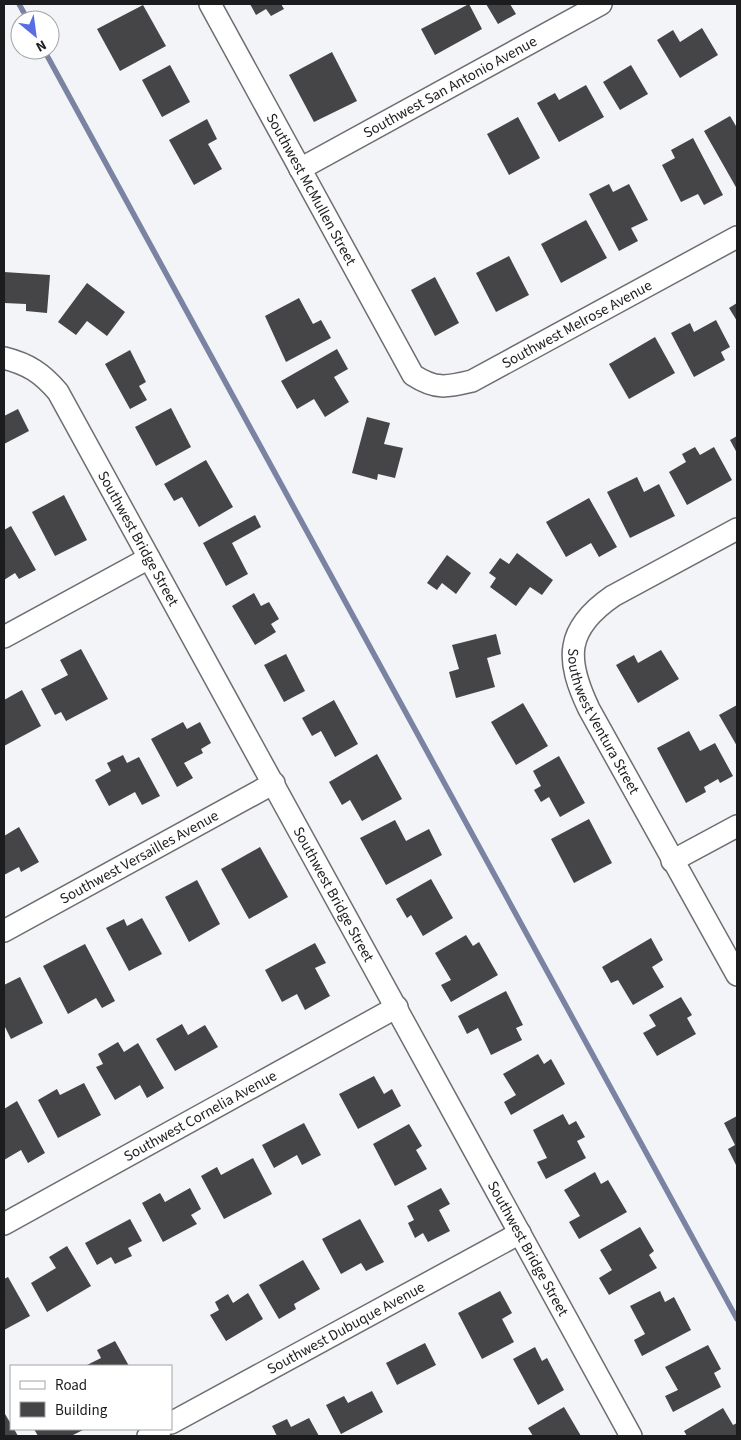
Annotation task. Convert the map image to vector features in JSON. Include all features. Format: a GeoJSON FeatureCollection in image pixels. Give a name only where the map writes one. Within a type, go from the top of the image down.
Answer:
{"type":"FeatureCollection","features":[{"type":"Feature","properties":{"kind":"street","name":"Southwest McMullen Street"},"geometry":{"type":"LineString","coordinates":[[210,4],[413,375]]}},
{"type":"Feature","properties":{"kind":"street","name":"Southwest San Antonio Avenue"},"geometry":{"type":"LineString","coordinates":[[300,169],[600,4]]}},
{"type":"Feature","properties":{"kind":"street","name":"Southwest Melrose Avenue"},"geometry":{"type":"LineString","coordinates":[[413,375],[424,382],[442,388],[472,382],[737,237]]}},
{"type":"Feature","properties":{"kind":"street","name":"Southwest Bridge Street"},"geometry":{"type":"LineString","coordinates":[[14,361],[43,375],[58,392],[631,1436]]}},
{"type":"Feature","properties":{"kind":"street","name":"Southwest Ventura Street"},"geometry":{"type":"LineString","coordinates":[[737,529],[613,596],[597,607],[577,635],[573,649],[573,669],[578,687],[672,862],[737,975]]}},
{"type":"Feature","properties":{"kind":"street"},"geometry":{"type":"LineString","coordinates":[[4,637],[149,558]]}},
{"type":"Feature","properties":{"kind":"street","name":"Southwest Versailles Avenue"},"geometry":{"type":"LineString","coordinates":[[4,931],[274,783]]}},
{"type":"Feature","properties":{"kind":"street"},"geometry":{"type":"LineString","coordinates":[[672,862],[737,826]]}},
{"type":"Feature","properties":{"kind":"street","name":"Southwest Cornelia Avenue"},"geometry":{"type":"LineString","coordinates":[[4,1224],[396,1007]]}},
{"type":"Feature","properties":{"kind":"street","name":"Southwest Dubuque Avenue"},"geometry":{"type":"LineString","coordinates":[[172,1422],[520,1233]]}},
{"type":"Feature","properties":{"kind":"street"},"geometry":{"type":"LineString","coordinates":[[148,1436],[159,1430]]}},
{"type":"Feature","properties":{"kind":"building"},"geometry":{"type":"Polygon","coordinates":[[[250,4],[281,4],[284,9],[271,16],[266,9],[256,15],[250,4]]]}},
{"type":"Feature","properties":{"kind":"building"},"geometry":{"type":"Polygon","coordinates":[[[469,4],[482,29],[435,55],[421,29],[469,4]]]}},
{"type":"Feature","properties":{"kind":"building"},"geometry":{"type":"Polygon","coordinates":[[[486,4],[510,4],[516,14],[498,24],[486,4]]]}},
{"type":"Feature","properties":{"kind":"building"},"geometry":{"type":"Polygon","coordinates":[[[143,5],[166,46],[120,71],[97,29],[143,5]]]}},
{"type":"Feature","properties":{"kind":"building"},"geometry":{"type":"Polygon","coordinates":[[[702,28],[718,55],[680,78],[657,40],[673,30],[680,42],[702,28]]]}},
{"type":"Feature","properties":{"kind":"building"},"geometry":{"type":"Polygon","coordinates":[[[332,52],[357,101],[314,122],[289,75],[332,52]]]}},
{"type":"Feature","properties":{"kind":"building"},"geometry":{"type":"Polygon","coordinates":[[[170,65],[190,102],[162,117],[142,80],[170,65]]]}},
{"type":"Feature","properties":{"kind":"building"},"geometry":{"type":"Polygon","coordinates":[[[631,65],[648,94],[620,110],[603,82],[631,65]]]}},
{"type":"Feature","properties":{"kind":"building"},"geometry":{"type":"Polygon","coordinates":[[[586,85],[604,117],[559,142],[537,103],[555,93],[559,100],[586,85]]]}},
{"type":"Feature","properties":{"kind":"building"},"geometry":{"type":"Polygon","coordinates":[[[730,116],[737,126],[737,189],[704,131],[730,116]]]}},
{"type":"Feature","properties":{"kind":"building"},"geometry":{"type":"Polygon","coordinates":[[[518,117],[540,158],[509,175],[487,134],[518,117]]]}},
{"type":"Feature","properties":{"kind":"building"},"geometry":{"type":"Polygon","coordinates":[[[207,119],[217,139],[208,144],[222,169],[194,185],[169,140],[207,119]]]}},
{"type":"Feature","properties":{"kind":"building"},"geometry":{"type":"Polygon","coordinates":[[[693,138],[723,195],[704,205],[698,194],[681,202],[662,165],[675,158],[671,150],[693,138]]]}},
{"type":"Feature","properties":{"kind":"building"},"geometry":{"type":"Polygon","coordinates":[[[609,184],[613,192],[629,184],[648,220],[631,228],[638,241],[619,251],[589,194],[609,184]]]}},
{"type":"Feature","properties":{"kind":"building"},"geometry":{"type":"Polygon","coordinates":[[[586,220],[607,258],[561,283],[541,244],[586,220]]]}},
{"type":"Feature","properties":{"kind":"building"},"geometry":{"type":"Polygon","coordinates":[[[509,256],[529,295],[496,312],[476,273],[509,256]]]}},
{"type":"Feature","properties":{"kind":"building"},"geometry":{"type":"Polygon","coordinates":[[[4,272],[50,275],[47,313],[26,311],[26,304],[4,303],[4,272]]]}},
{"type":"Feature","properties":{"kind":"building"},"geometry":{"type":"Polygon","coordinates":[[[435,277],[459,323],[435,336],[411,290],[435,277]]]}},
{"type":"Feature","properties":{"kind":"building"},"geometry":{"type":"Polygon","coordinates":[[[87,283],[125,312],[107,336],[87,321],[76,335],[58,322],[87,283]]]}},
{"type":"Feature","properties":{"kind":"building"},"geometry":{"type":"Polygon","coordinates":[[[299,298],[313,324],[321,320],[331,338],[286,362],[265,316],[299,298]]]}},
{"type":"Feature","properties":{"kind":"building"},"geometry":{"type":"Polygon","coordinates":[[[737,303],[737,321],[729,308],[737,303]]]}},
{"type":"Feature","properties":{"kind":"building"},"geometry":{"type":"Polygon","coordinates":[[[716,320],[730,347],[721,352],[725,360],[694,377],[671,333],[690,323],[694,332],[716,320]]]}},
{"type":"Feature","properties":{"kind":"building"},"geometry":{"type":"Polygon","coordinates":[[[655,337],[675,373],[629,399],[609,364],[655,337]]]}},
{"type":"Feature","properties":{"kind":"building"},"geometry":{"type":"Polygon","coordinates":[[[337,349],[348,369],[334,377],[349,402],[325,417],[314,399],[297,409],[281,381],[337,349]]]}},
{"type":"Feature","properties":{"kind":"building"},"geometry":{"type":"Polygon","coordinates":[[[130,350],[146,382],[139,386],[147,400],[130,409],[105,364],[130,350]]]}},
{"type":"Feature","properties":{"kind":"building"},"geometry":{"type":"Polygon","coordinates":[[[171,408],[191,447],[156,466],[135,427],[171,408]]]}},
{"type":"Feature","properties":{"kind":"building"},"geometry":{"type":"Polygon","coordinates":[[[18,409],[29,431],[4,444],[4,416],[18,409]]]}},
{"type":"Feature","properties":{"kind":"building"},"geometry":{"type":"Polygon","coordinates":[[[367,417],[390,423],[384,444],[403,448],[395,478],[378,474],[377,480],[352,473],[367,417]]]}},
{"type":"Feature","properties":{"kind":"building"},"geometry":{"type":"Polygon","coordinates":[[[737,436],[737,453],[730,440],[737,436]]]}},
{"type":"Feature","properties":{"kind":"building"},"geometry":{"type":"Polygon","coordinates":[[[695,447],[700,455],[714,447],[732,480],[687,505],[669,472],[686,462],[682,454],[695,447]]]}},
{"type":"Feature","properties":{"kind":"building"},"geometry":{"type":"Polygon","coordinates":[[[206,460],[233,507],[199,527],[182,497],[174,501],[164,484],[206,460]]]}},
{"type":"Feature","properties":{"kind":"building"},"geometry":{"type":"Polygon","coordinates":[[[637,477],[644,492],[659,484],[675,516],[630,538],[607,492],[637,477]]]}},
{"type":"Feature","properties":{"kind":"building"},"geometry":{"type":"Polygon","coordinates":[[[64,495],[87,540],[55,556],[32,512],[64,495]]]}},
{"type":"Feature","properties":{"kind":"building"},"geometry":{"type":"Polygon","coordinates":[[[589,498],[617,547],[599,557],[591,543],[566,557],[546,522],[589,498]]]}},
{"type":"Feature","properties":{"kind":"building"},"geometry":{"type":"Polygon","coordinates":[[[255,515],[261,527],[232,543],[248,574],[226,586],[203,543],[255,515]]]}},
{"type":"Feature","properties":{"kind":"building"},"geometry":{"type":"Polygon","coordinates":[[[11,526],[36,570],[19,579],[15,573],[4,580],[4,530],[11,526]]]}},
{"type":"Feature","properties":{"kind":"building"},"geometry":{"type":"Polygon","coordinates":[[[517,553],[553,580],[542,595],[530,587],[516,606],[490,587],[496,578],[489,573],[500,558],[509,564],[517,553]]]}},
{"type":"Feature","properties":{"kind":"building"},"geometry":{"type":"Polygon","coordinates":[[[447,555],[471,573],[456,594],[442,583],[437,590],[427,583],[447,555]]]}},
{"type":"Feature","properties":{"kind":"building"},"geometry":{"type":"Polygon","coordinates":[[[254,593],[261,606],[269,602],[279,619],[271,624],[276,632],[255,645],[232,606],[254,593]]]}},
{"type":"Feature","properties":{"kind":"building"},"geometry":{"type":"Polygon","coordinates":[[[496,634],[501,654],[487,658],[495,687],[456,698],[449,672],[459,669],[452,645],[496,634]]]}},
{"type":"Feature","properties":{"kind":"building"},"geometry":{"type":"Polygon","coordinates":[[[81,649],[108,699],[66,721],[61,712],[55,715],[41,689],[68,675],[60,660],[81,649]]]}},
{"type":"Feature","properties":{"kind":"building"},"geometry":{"type":"Polygon","coordinates":[[[661,650],[679,679],[638,703],[616,665],[634,655],[638,663],[661,650]]]}},
{"type":"Feature","properties":{"kind":"building"},"geometry":{"type":"Polygon","coordinates":[[[286,654],[305,691],[284,702],[264,665],[286,654]]]}},
{"type":"Feature","properties":{"kind":"building"},"geometry":{"type":"Polygon","coordinates":[[[22,690],[41,726],[4,746],[4,700],[22,690]]]}},
{"type":"Feature","properties":{"kind":"building"},"geometry":{"type":"Polygon","coordinates":[[[334,700],[358,744],[335,757],[321,731],[312,736],[302,718],[334,700]]]}},
{"type":"Feature","properties":{"kind":"building"},"geometry":{"type":"Polygon","coordinates":[[[523,703],[548,746],[516,765],[491,722],[523,703]]]}},
{"type":"Feature","properties":{"kind":"building"},"geometry":{"type":"Polygon","coordinates":[[[737,705],[737,746],[719,715],[737,705]]]}},
{"type":"Feature","properties":{"kind":"building"},"geometry":{"type":"Polygon","coordinates":[[[183,722],[187,729],[200,722],[211,743],[201,749],[203,753],[184,763],[193,778],[177,787],[151,739],[183,722]]]}},
{"type":"Feature","properties":{"kind":"building"},"geometry":{"type":"Polygon","coordinates":[[[689,731],[700,751],[715,743],[733,776],[720,783],[718,779],[704,787],[706,792],[686,803],[657,748],[689,731]]]}},
{"type":"Feature","properties":{"kind":"building"},"geometry":{"type":"Polygon","coordinates":[[[377,754],[402,799],[362,821],[350,800],[342,805],[329,782],[377,754]]]}},
{"type":"Feature","properties":{"kind":"building"},"geometry":{"type":"Polygon","coordinates":[[[123,755],[127,763],[139,757],[160,796],[142,805],[135,792],[109,806],[95,780],[111,771],[107,763],[123,755]]]}},
{"type":"Feature","properties":{"kind":"building"},"geometry":{"type":"Polygon","coordinates":[[[559,756],[585,803],[560,817],[549,797],[541,802],[534,790],[541,786],[533,771],[559,756]]]}},
{"type":"Feature","properties":{"kind":"building"},"geometry":{"type":"Polygon","coordinates":[[[589,819],[612,863],[574,883],[551,839],[589,819]]]}},
{"type":"Feature","properties":{"kind":"building"},"geometry":{"type":"Polygon","coordinates":[[[395,820],[406,841],[429,829],[442,855],[386,885],[360,838],[395,820]]]}},
{"type":"Feature","properties":{"kind":"building"},"geometry":{"type":"Polygon","coordinates":[[[19,827],[39,862],[21,872],[19,867],[4,875],[4,836],[19,827]]]}},
{"type":"Feature","properties":{"kind":"building"},"geometry":{"type":"Polygon","coordinates":[[[260,847],[288,897],[249,919],[221,869],[260,847]]]}},
{"type":"Feature","properties":{"kind":"building"},"geometry":{"type":"Polygon","coordinates":[[[431,879],[453,918],[423,936],[411,915],[407,918],[396,899],[431,879]]]}},
{"type":"Feature","properties":{"kind":"building"},"geometry":{"type":"Polygon","coordinates":[[[197,880],[220,924],[189,942],[165,897],[197,880]]]}},
{"type":"Feature","properties":{"kind":"building"},"geometry":{"type":"Polygon","coordinates":[[[142,918],[162,954],[129,971],[106,928],[124,919],[127,926],[142,918]]]}},
{"type":"Feature","properties":{"kind":"building"},"geometry":{"type":"Polygon","coordinates":[[[466,935],[473,946],[479,942],[498,975],[451,1002],[441,985],[451,980],[435,953],[466,935]]]}},
{"type":"Feature","properties":{"kind":"building"},"geometry":{"type":"Polygon","coordinates":[[[651,938],[663,960],[652,967],[664,987],[633,1005],[618,980],[611,983],[602,967],[651,938]]]}},
{"type":"Feature","properties":{"kind":"building"},"geometry":{"type":"Polygon","coordinates":[[[315,943],[326,963],[315,968],[330,996],[305,1010],[297,994],[282,1002],[265,970],[315,943]]]}},
{"type":"Feature","properties":{"kind":"building"},"geometry":{"type":"Polygon","coordinates":[[[85,944],[115,1001],[102,1008],[96,998],[68,1014],[43,966],[85,944]]]}},
{"type":"Feature","properties":{"kind":"building"},"geometry":{"type":"Polygon","coordinates":[[[20,977],[43,1023],[11,1039],[4,1025],[4,985],[20,977]]]}},
{"type":"Feature","properties":{"kind":"building"},"geometry":{"type":"Polygon","coordinates":[[[506,991],[523,1025],[516,1028],[522,1040],[491,1055],[478,1028],[467,1034],[458,1016],[506,991]]]}},
{"type":"Feature","properties":{"kind":"building"},"geometry":{"type":"Polygon","coordinates":[[[681,997],[692,1015],[687,1018],[696,1034],[657,1056],[643,1033],[656,1026],[649,1015],[681,997]]]}},
{"type":"Feature","properties":{"kind":"building"},"geometry":{"type":"Polygon","coordinates":[[[182,1024],[188,1035],[205,1025],[218,1047],[175,1071],[156,1039],[182,1024]]]}},
{"type":"Feature","properties":{"kind":"building"},"geometry":{"type":"Polygon","coordinates":[[[118,1042],[124,1052],[138,1043],[164,1088],[147,1098],[140,1085],[115,1100],[96,1067],[103,1064],[98,1054],[118,1042]]]}},
{"type":"Feature","properties":{"kind":"building"},"geometry":{"type":"Polygon","coordinates":[[[538,1054],[544,1064],[551,1059],[565,1084],[511,1115],[504,1102],[516,1095],[503,1074],[538,1054]]]}},
{"type":"Feature","properties":{"kind":"building"},"geometry":{"type":"Polygon","coordinates":[[[374,1076],[384,1094],[392,1089],[401,1106],[358,1129],[339,1094],[374,1076]]]}},
{"type":"Feature","properties":{"kind":"building"},"geometry":{"type":"Polygon","coordinates":[[[84,1083],[101,1115],[58,1138],[38,1100],[57,1089],[60,1095],[84,1083]]]}},
{"type":"Feature","properties":{"kind":"building"},"geometry":{"type":"Polygon","coordinates":[[[17,1101],[45,1153],[28,1163],[21,1150],[4,1160],[4,1109],[17,1101]]]}},
{"type":"Feature","properties":{"kind":"building"},"geometry":{"type":"Polygon","coordinates":[[[563,1114],[569,1125],[576,1121],[585,1137],[577,1141],[586,1158],[546,1179],[537,1162],[547,1158],[533,1130],[563,1114]]]}},
{"type":"Feature","properties":{"kind":"building"},"geometry":{"type":"Polygon","coordinates":[[[737,1116],[737,1167],[728,1149],[735,1145],[724,1123],[737,1116]]]}},
{"type":"Feature","properties":{"kind":"building"},"geometry":{"type":"Polygon","coordinates":[[[304,1123],[321,1155],[302,1165],[297,1155],[274,1168],[262,1145],[304,1123]]]}},
{"type":"Feature","properties":{"kind":"building"},"geometry":{"type":"Polygon","coordinates":[[[409,1124],[422,1146],[416,1150],[427,1169],[395,1186],[373,1144],[409,1124]]]}},
{"type":"Feature","properties":{"kind":"building"},"geometry":{"type":"Polygon","coordinates":[[[253,1158],[272,1194],[224,1219],[201,1176],[217,1167],[221,1175],[253,1158]]]}},
{"type":"Feature","properties":{"kind":"building"},"geometry":{"type":"Polygon","coordinates":[[[595,1172],[601,1184],[608,1180],[627,1212],[579,1239],[569,1222],[580,1216],[564,1190],[595,1172]]]}},
{"type":"Feature","properties":{"kind":"building"},"geometry":{"type":"Polygon","coordinates":[[[190,1188],[201,1209],[191,1215],[197,1224],[163,1242],[142,1203],[160,1193],[165,1202],[190,1188]]]}},
{"type":"Feature","properties":{"kind":"building"},"geometry":{"type":"Polygon","coordinates":[[[441,1188],[450,1204],[439,1210],[450,1231],[428,1242],[423,1233],[415,1238],[408,1223],[414,1220],[407,1206],[441,1188]]]}},
{"type":"Feature","properties":{"kind":"building"},"geometry":{"type":"Polygon","coordinates":[[[130,1219],[142,1241],[128,1248],[132,1256],[115,1264],[111,1257],[97,1265],[85,1243],[130,1219]]]}},
{"type":"Feature","properties":{"kind":"building"},"geometry":{"type":"Polygon","coordinates":[[[360,1219],[384,1262],[366,1271],[361,1263],[341,1274],[322,1239],[360,1219]]]}},
{"type":"Feature","properties":{"kind":"building"},"geometry":{"type":"Polygon","coordinates":[[[640,1227],[654,1251],[649,1255],[657,1268],[609,1295],[599,1278],[612,1270],[600,1250],[640,1227]]]}},
{"type":"Feature","properties":{"kind":"building"},"geometry":{"type":"Polygon","coordinates":[[[67,1246],[91,1286],[47,1312],[31,1283],[56,1268],[49,1257],[67,1246]]]}},
{"type":"Feature","properties":{"kind":"building"},"geometry":{"type":"Polygon","coordinates":[[[303,1260],[320,1289],[294,1304],[296,1309],[279,1319],[259,1285],[303,1260]]]}},
{"type":"Feature","properties":{"kind":"building"},"geometry":{"type":"Polygon","coordinates":[[[8,1277],[30,1316],[4,1330],[4,1279],[8,1277]]]}},
{"type":"Feature","properties":{"kind":"building"},"geometry":{"type":"Polygon","coordinates":[[[500,1291],[512,1313],[502,1319],[514,1342],[482,1359],[458,1313],[500,1291]]]}},
{"type":"Feature","properties":{"kind":"building"},"geometry":{"type":"Polygon","coordinates":[[[660,1291],[665,1302],[674,1297],[691,1330],[642,1356],[634,1340],[645,1334],[630,1306],[660,1291]]]}},
{"type":"Feature","properties":{"kind":"building"},"geometry":{"type":"Polygon","coordinates":[[[248,1293],[263,1319],[226,1341],[210,1315],[219,1310],[215,1302],[228,1294],[233,1303],[248,1293]]]}},
{"type":"Feature","properties":{"kind":"building"},"geometry":{"type":"Polygon","coordinates":[[[115,1341],[128,1365],[87,1365],[101,1358],[97,1350],[115,1341]]]}},
{"type":"Feature","properties":{"kind":"building"},"geometry":{"type":"Polygon","coordinates":[[[425,1343],[436,1365],[397,1385],[386,1363],[425,1343]]]}},
{"type":"Feature","properties":{"kind":"building"},"geometry":{"type":"Polygon","coordinates":[[[708,1345],[721,1369],[714,1373],[721,1387],[673,1412],[665,1396],[678,1390],[665,1367],[708,1345]]]}},
{"type":"Feature","properties":{"kind":"building"},"geometry":{"type":"Polygon","coordinates":[[[535,1347],[542,1361],[547,1358],[564,1390],[538,1405],[513,1359],[535,1347]]]}},
{"type":"Feature","properties":{"kind":"building"},"geometry":{"type":"Polygon","coordinates":[[[372,1391],[383,1412],[341,1434],[326,1405],[344,1396],[348,1403],[372,1391]]]}},
{"type":"Feature","properties":{"kind":"building"},"geometry":{"type":"Polygon","coordinates":[[[564,1407],[581,1436],[533,1436],[528,1428],[564,1407]]]}},
{"type":"Feature","properties":{"kind":"building"},"geometry":{"type":"Polygon","coordinates":[[[723,1408],[733,1425],[737,1423],[737,1436],[687,1436],[684,1431],[723,1408]]]}},
{"type":"Feature","properties":{"kind":"building"},"geometry":{"type":"Polygon","coordinates":[[[5,1414],[10,1422],[10,1430],[15,1430],[18,1436],[4,1436],[5,1414]]]}},
{"type":"Feature","properties":{"kind":"building"},"geometry":{"type":"Polygon","coordinates":[[[309,1418],[319,1436],[277,1436],[272,1426],[287,1419],[291,1427],[309,1418]]]}},
{"type":"Feature","properties":{"kind":"building"},"geometry":{"type":"Polygon","coordinates":[[[35,1430],[83,1430],[71,1436],[38,1436],[35,1430]]]}},
{"type":"Feature","properties":{"kind":"waterway"},"geometry":{"type":"LineString","coordinates":[[19,4],[22,10]]}},
{"type":"Feature","properties":{"kind":"waterway"},"geometry":{"type":"LineString","coordinates":[[49,60],[737,1319]]}}]}
